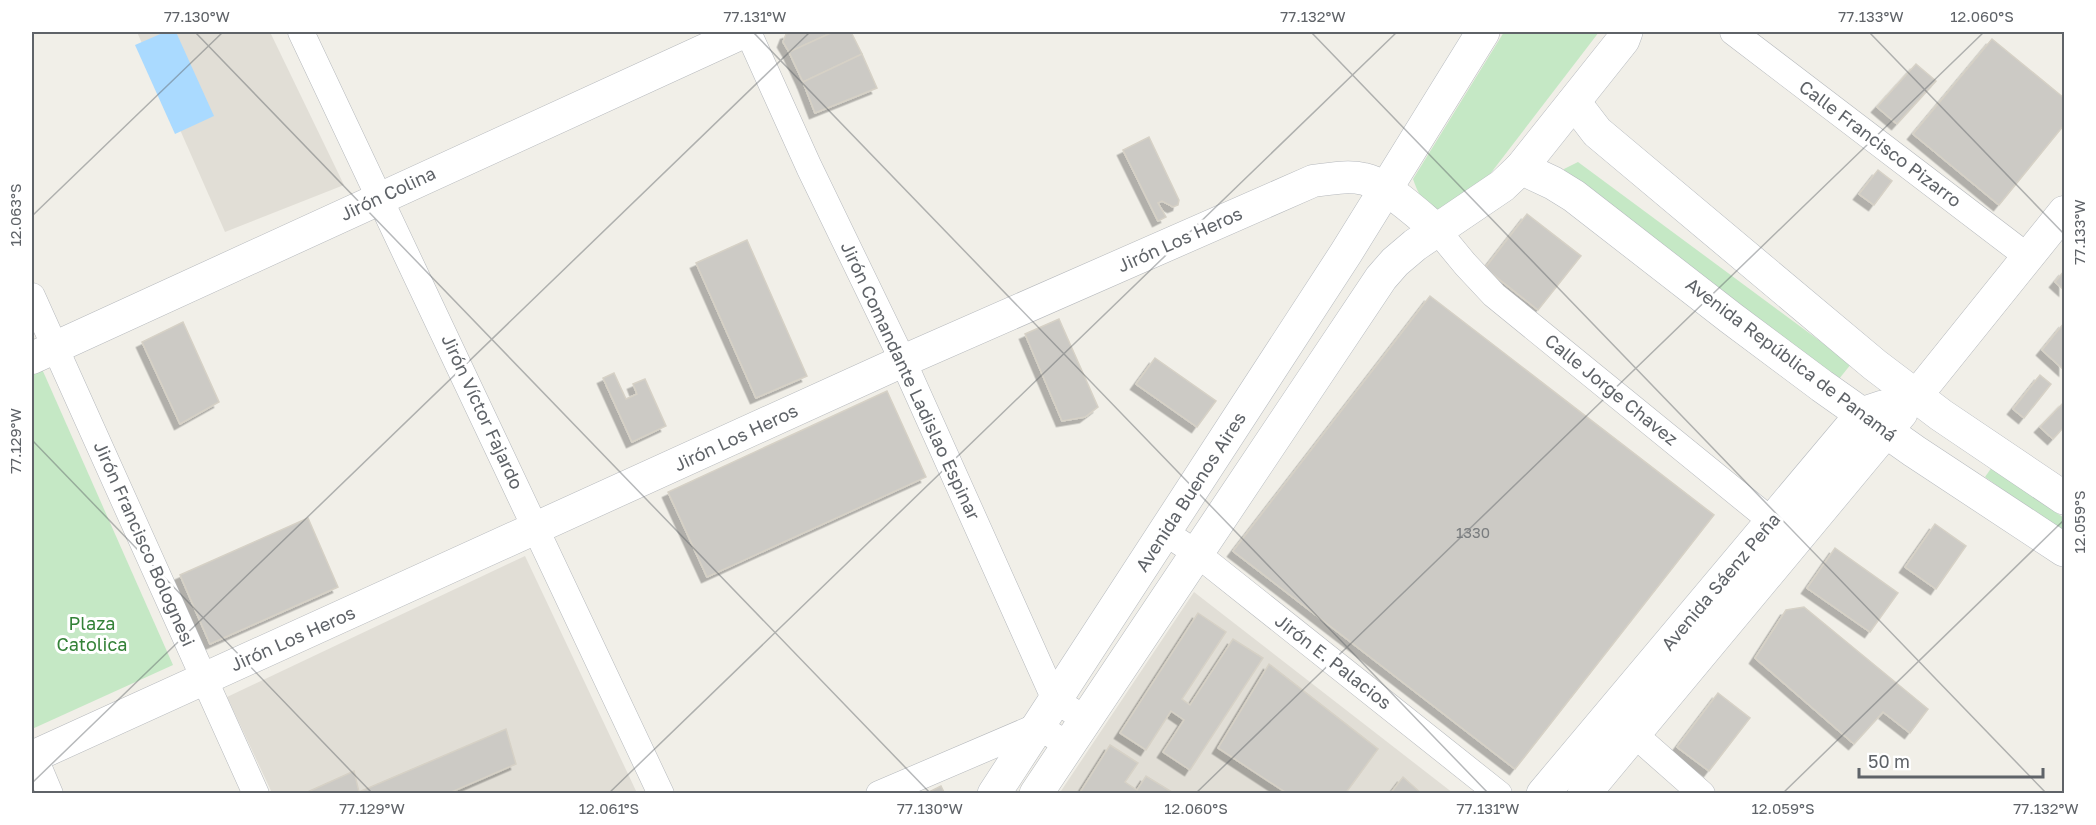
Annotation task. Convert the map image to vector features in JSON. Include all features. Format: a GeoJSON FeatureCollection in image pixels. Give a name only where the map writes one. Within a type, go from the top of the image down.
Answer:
{"type":"FeatureCollection","features":[{"type":"Feature","properties":{"kind":"main road","name":"Avenida Buenos Aires"},"geometry":{"type":"LineString","coordinates":[[994,794],[1386,190],[1483,32]]}},
{"type":"Feature","properties":{"kind":"main road","name":"Avenida Buenos Aires"},"geometry":{"type":"LineString","coordinates":[[1035,794],[1381,278],[1395,262],[1502,186],[1521,168],[1623,40],[1626,32]]}},
{"type":"Feature","properties":{"kind":"main road"},"geometry":{"type":"LineString","coordinates":[[1574,102],[1597,132],[1875,365],[1941,415],[2064,498]]}},
{"type":"Feature","properties":{"kind":"main road","name":"Avenida República de Panamá"},"geometry":{"type":"LineString","coordinates":[[1521,168],[1553,183],[1598,213],[1731,318],[1875,422],[2064,550]]}},
{"type":"Feature","properties":{"kind":"main road"},"geometry":{"type":"LineString","coordinates":[[1875,422],[1916,396]]}},
{"type":"Feature","properties":{"kind":"main road","name":"Avenida Sáenz Peña"},"geometry":{"type":"LineString","coordinates":[[1543,794],[1784,531],[1875,422]]}},
{"type":"Feature","properties":{"kind":"main road","name":"Avenida Sáenz Peña"},"geometry":{"type":"LineString","coordinates":[[1584,794],[1634,734],[1784,531]]}},
{"type":"Feature","properties":{"kind":"street","name":"Jirón Víctor Fajardo"},"geometry":{"type":"LineString","coordinates":[[301,32],[661,794]]}},
{"type":"Feature","properties":{"kind":"street","name":"Jirón Colina"},"geometry":{"type":"LineString","coordinates":[[43,353],[746,32]]}},
{"type":"Feature","properties":{"kind":"street","name":"Jirón Comandante Ladislao Espinar"},"geometry":{"type":"LineString","coordinates":[[746,32],[903,361],[1047,713]]}},
{"type":"Feature","properties":{"kind":"street","name":"Calle Francisco Pizarro"},"geometry":{"type":"LineString","coordinates":[[1733,32],[2028,257]]}},
{"type":"Feature","properties":{"kind":"street","name":"Jirón Los Heros"},"geometry":{"type":"LineString","coordinates":[[33,756],[903,361],[1313,182],[1344,177],[1366,179],[1386,190],[1437,230]]}},
{"type":"Feature","properties":{"kind":"street"},"geometry":{"type":"LineString","coordinates":[[1916,396],[2064,212]]}},
{"type":"Feature","properties":{"kind":"street","name":"Calle Jorge Chavez"},"geometry":{"type":"LineString","coordinates":[[1437,230],[1494,295],[1784,531]]}},
{"type":"Feature","properties":{"kind":"street","name":"Jirón Francisco Bolognesi"},"geometry":{"type":"LineString","coordinates":[[32,296],[43,353],[205,679],[256,794]]}},
{"type":"Feature","properties":{"kind":"street","name":"Jirón E. Palacios"},"geometry":{"type":"LineString","coordinates":[[1166,532],[1196,553],[1500,794]]}},
{"type":"Feature","properties":{"kind":"street"},"geometry":{"type":"LineString","coordinates":[[879,794],[1047,713],[1077,732]]}},
{"type":"Feature","properties":{"kind":"street"},"geometry":{"type":"LineString","coordinates":[[1634,734],[1702,794]]}},
{"type":"Feature","properties":{"kind":"street"},"geometry":{"type":"LineString","coordinates":[[33,756],[50,794]]}},
{"type":"Feature","properties":{"kind":"shaded area"},"geometry":{"type":"Polygon","coordinates":[[[137,32],[270,32],[344,185],[225,232],[137,32]]]}},
{"type":"Feature","properties":{"kind":"shaded area"},"geometry":{"type":"Polygon","coordinates":[[[525,556],[637,793],[272,793],[227,697],[525,556]]]}},
{"type":"Feature","properties":{"kind":"shaded area"},"geometry":{"type":"Polygon","coordinates":[[[1194,592],[1453,793],[1059,794],[1194,592]]]}},
{"type":"Feature","properties":{"kind":"green space"},"geometry":{"type":"Polygon","coordinates":[[[1504,32],[1599,32],[1464,208],[1437,210],[1421,197],[1413,179],[1504,32]]]}},
{"type":"Feature","properties":{"kind":"green space"},"geometry":{"type":"Polygon","coordinates":[[[1578,162],[1851,364],[1839,379],[1567,188],[1564,169],[1578,162]]]}},
{"type":"Feature","properties":{"kind":"green space","name":"Plaza Catolica"},"geometry":{"type":"Polygon","coordinates":[[[42,369],[173,665],[32,729],[32,374],[42,369]]]}},
{"type":"Feature","properties":{"kind":"green space"},"geometry":{"type":"Polygon","coordinates":[[[1992,467],[2064,518],[2064,534],[1985,477],[1992,467]]]}},
{"type":"Feature","properties":{"kind":"water"},"geometry":{"type":"Polygon","coordinates":[[[165,32],[176,32],[214,116],[175,134],[135,45],[165,32]]]}},
{"type":"Feature","properties":{"kind":"building"},"geometry":{"type":"Polygon","coordinates":[[[833,32],[789,52],[783,42],[786,34],[833,32]]]}},
{"type":"Feature","properties":{"kind":"building"},"geometry":{"type":"Polygon","coordinates":[[[833,32],[851,32],[862,54],[803,82],[789,52],[833,32]]]}},
{"type":"Feature","properties":{"kind":"building"},"geometry":{"type":"Polygon","coordinates":[[[1992,39],[2064,98],[2064,125],[1999,205],[1913,134],[1992,39]]]}},
{"type":"Feature","properties":{"kind":"building"},"geometry":{"type":"Polygon","coordinates":[[[862,54],[877,88],[815,113],[803,82],[862,54]]]}},
{"type":"Feature","properties":{"kind":"building"},"geometry":{"type":"Polygon","coordinates":[[[1916,64],[1936,81],[1897,124],[1877,107],[1916,64]]]}},
{"type":"Feature","properties":{"kind":"building"},"geometry":{"type":"Polygon","coordinates":[[[1149,137],[1179,200],[1178,205],[1173,207],[1162,201],[1158,203],[1166,217],[1158,221],[1123,150],[1149,137]]]}},
{"type":"Feature","properties":{"kind":"building"},"geometry":{"type":"Polygon","coordinates":[[[1878,170],[1892,181],[1874,205],[1859,194],[1878,170]]]}},
{"type":"Feature","properties":{"kind":"building"},"geometry":{"type":"Polygon","coordinates":[[[1527,214],[1581,256],[1538,310],[1485,268],[1527,214]]]}},
{"type":"Feature","properties":{"kind":"building"},"geometry":{"type":"Polygon","coordinates":[[[747,240],[807,376],[756,398],[696,263],[747,240]]]}},
{"type":"Feature","properties":{"kind":"building"},"geometry":{"type":"Polygon","coordinates":[[[2064,271],[2064,290],[2055,282],[2064,271]]]}},
{"type":"Feature","properties":{"kind":"building"},"geometry":{"type":"Polygon","coordinates":[[[1430,296],[1714,515],[1515,769],[1233,551],[1430,296]]]}},
{"type":"Feature","properties":{"kind":"building"},"geometry":{"type":"Polygon","coordinates":[[[1059,319],[1098,407],[1085,417],[1062,421],[1025,334],[1059,319]]]}},
{"type":"Feature","properties":{"kind":"building"},"geometry":{"type":"Polygon","coordinates":[[[183,322],[219,402],[180,424],[142,342],[183,322]]]}},
{"type":"Feature","properties":{"kind":"building"},"geometry":{"type":"Polygon","coordinates":[[[2064,323],[2064,370],[2042,350],[2064,323]]]}},
{"type":"Feature","properties":{"kind":"building"},"geometry":{"type":"Polygon","coordinates":[[[1155,358],[1216,401],[1197,427],[1136,384],[1155,358]]]}},
{"type":"Feature","properties":{"kind":"building"},"geometry":{"type":"Polygon","coordinates":[[[614,373],[626,399],[637,394],[633,384],[645,379],[666,426],[632,442],[603,378],[614,373]]]}},
{"type":"Feature","properties":{"kind":"building"},"geometry":{"type":"Polygon","coordinates":[[[2040,375],[2051,384],[2024,418],[2013,409],[2040,375]]]}},
{"type":"Feature","properties":{"kind":"building"},"geometry":{"type":"Polygon","coordinates":[[[887,391],[926,477],[707,577],[668,492],[887,391]]]}},
{"type":"Feature","properties":{"kind":"building"},"geometry":{"type":"Polygon","coordinates":[[[2064,402],[2064,427],[2053,439],[2040,427],[2064,402]]]}},
{"type":"Feature","properties":{"kind":"building"},"geometry":{"type":"Polygon","coordinates":[[[308,518],[338,587],[210,644],[180,575],[308,518]]]}},
{"type":"Feature","properties":{"kind":"building"},"geometry":{"type":"Polygon","coordinates":[[[1935,524],[1966,546],[1936,589],[1905,567],[1935,524]]]}},
{"type":"Feature","properties":{"kind":"building"},"geometry":{"type":"Polygon","coordinates":[[[1835,548],[1898,593],[1870,632],[1807,588],[1835,548]]]}},
{"type":"Feature","properties":{"kind":"building"},"geometry":{"type":"Polygon","coordinates":[[[1804,607],[1928,709],[1910,733],[1883,712],[1854,744],[1755,658],[1786,610],[1804,607]]]}},
{"type":"Feature","properties":{"kind":"building"},"geometry":{"type":"Polygon","coordinates":[[[1198,613],[1226,632],[1182,699],[1190,705],[1233,639],[1263,658],[1190,770],[1163,752],[1184,720],[1171,711],[1146,750],[1120,733],[1198,613]]]}},
{"type":"Feature","properties":{"kind":"building"},"geometry":{"type":"Polygon","coordinates":[[[1269,664],[1378,749],[1345,794],[1288,794],[1218,748],[1269,664]]]}},
{"type":"Feature","properties":{"kind":"building"},"geometry":{"type":"Polygon","coordinates":[[[1718,693],[1750,718],[1709,771],[1677,747],[1718,693]]]}},
{"type":"Feature","properties":{"kind":"building"},"geometry":{"type":"Polygon","coordinates":[[[506,729],[516,764],[447,794],[303,794],[354,771],[359,792],[506,729]]]}},
{"type":"Feature","properties":{"kind":"building"},"geometry":{"type":"Polygon","coordinates":[[[1110,745],[1138,763],[1125,782],[1137,790],[1146,776],[1172,792],[1171,794],[1079,794],[1110,745]]]}},
{"type":"Feature","properties":{"kind":"building"},"geometry":{"type":"Polygon","coordinates":[[[1403,777],[1422,794],[1390,794],[1403,777]]]}},
{"type":"Feature","properties":{"kind":"building"},"geometry":{"type":"Polygon","coordinates":[[[941,786],[945,794],[925,794],[941,786]]]}}]}
